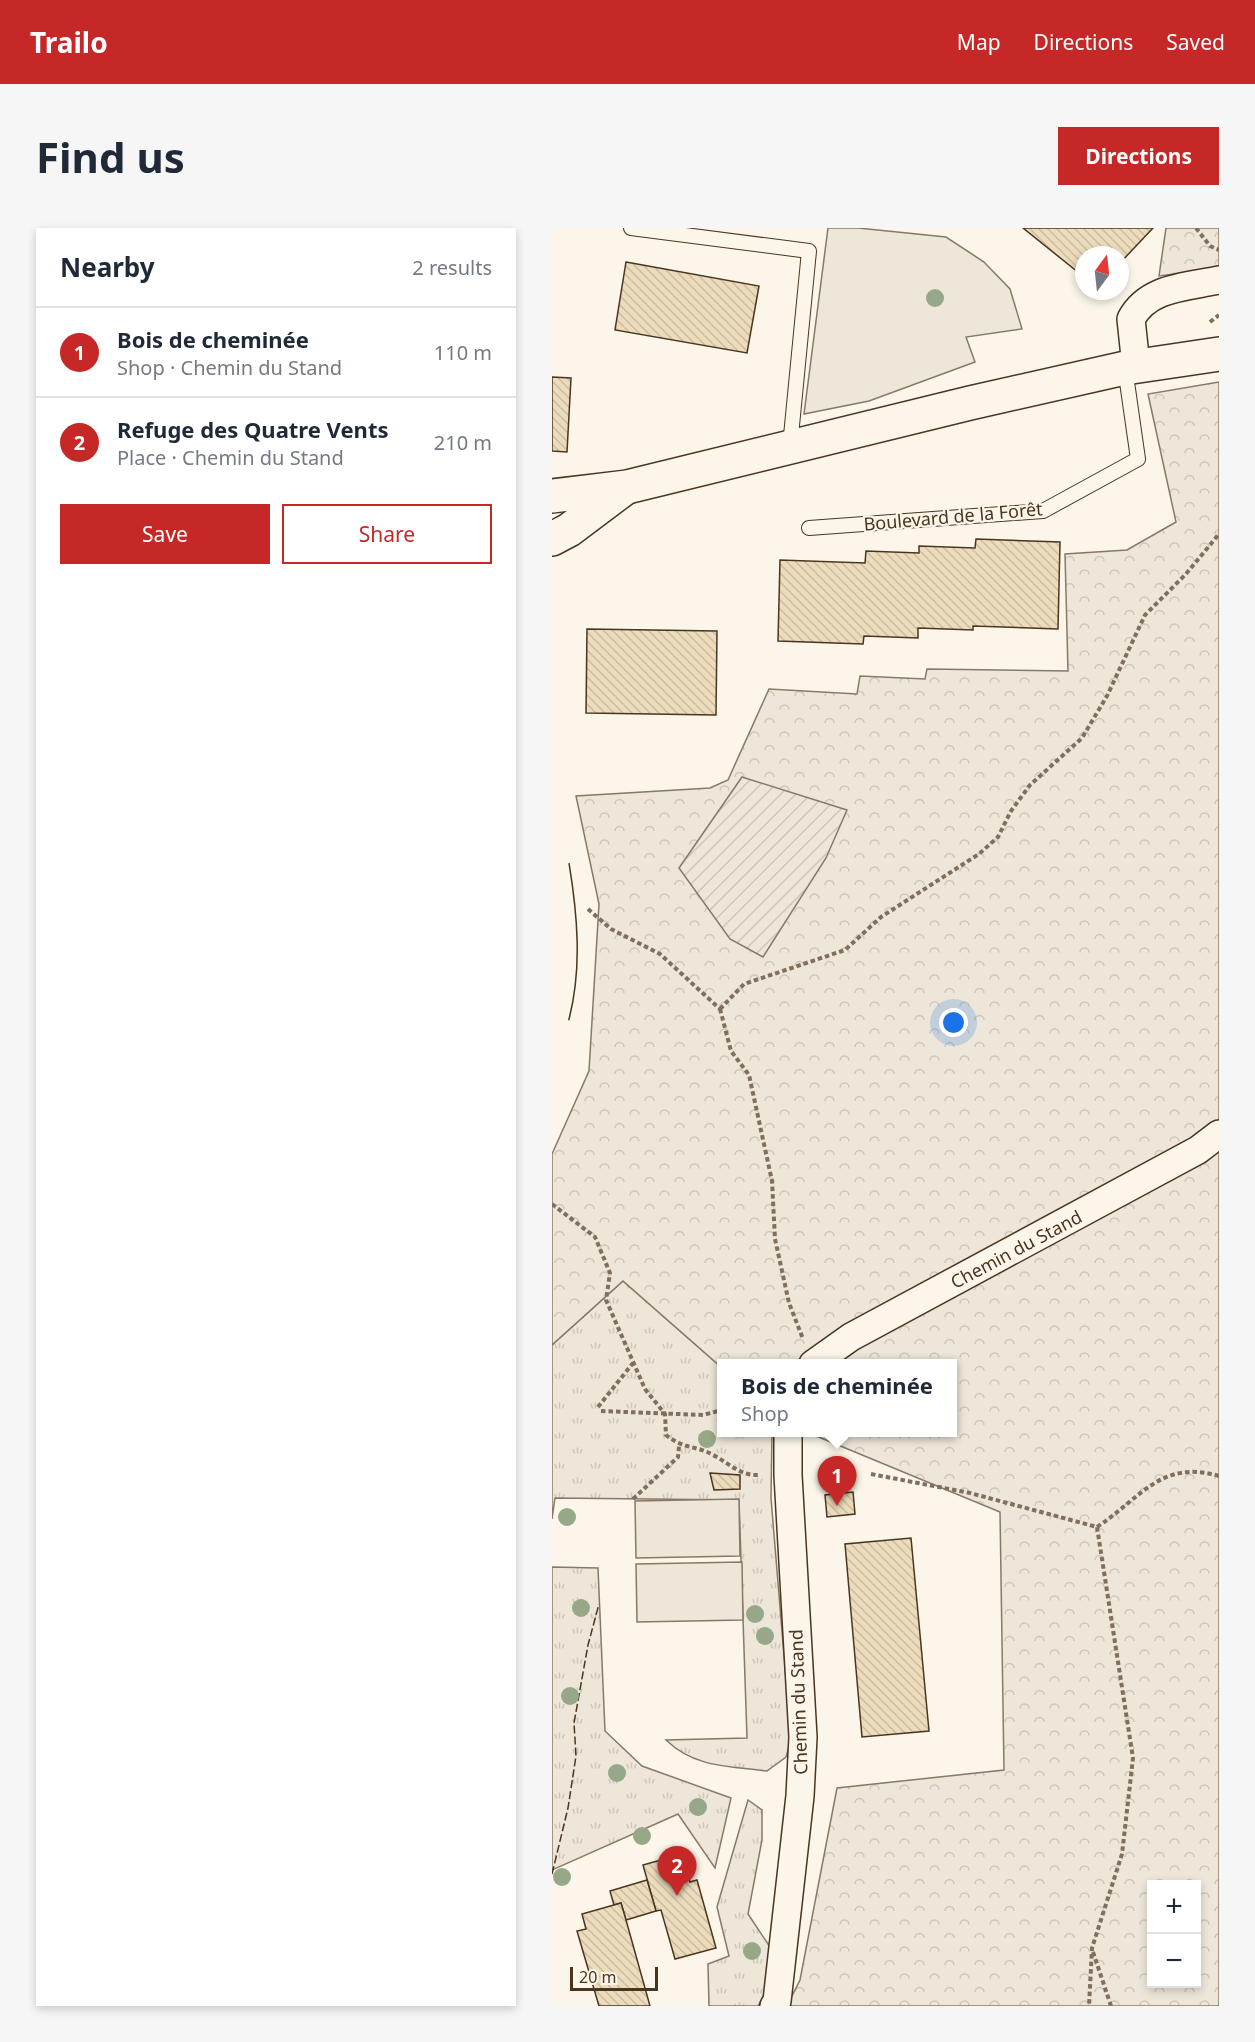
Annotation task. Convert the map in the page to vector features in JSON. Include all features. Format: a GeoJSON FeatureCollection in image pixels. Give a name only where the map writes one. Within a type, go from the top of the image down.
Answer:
{"type":"FeatureCollection","features":[{"type":"Feature","properties":{"kind":"street"},"geometry":{"type":"LineString","coordinates":[[1130,367],[1131,319],[1142,303],[1160,292],[1219,280]]}},
{"type":"Feature","properties":{"kind":"street"},"geometry":{"type":"LineString","coordinates":[[552,495],[627,487],[790,446],[1130,367],[1219,354]]}},
{"type":"Feature","properties":{"kind":"street"},"geometry":{"type":"LineString","coordinates":[[552,539],[627,487]]}},
{"type":"Feature","properties":{"kind":"street"},"geometry":{"type":"LineString","coordinates":[[552,866],[559,919],[559,990],[552,1016]]}},
{"type":"Feature","properties":{"kind":"street","name":"Chemin du Stand"},"geometry":{"type":"LineString","coordinates":[[809,1353],[851,1337],[1198,1150],[1219,1134]]}},
{"type":"Feature","properties":{"kind":"street","name":"Chemin du Stand"},"geometry":{"type":"LineString","coordinates":[[774,2006],[777,2001],[800,1796],[803,1737],[788,1475],[788,1437]]}},
{"type":"Feature","properties":{"kind":"lane"},"geometry":{"type":"LineString","coordinates":[[631,228],[809,251],[790,446]]}},
{"type":"Feature","properties":{"kind":"lane","name":"Boulevard de la Forêt"},"geometry":{"type":"LineString","coordinates":[[809,528],[1043,511],[1138,459],[1130,367]]}},
{"type":"Feature","properties":{"kind":"path"},"geometry":{"type":"LineString","coordinates":[[1196,228],[1210,246],[1219,250]]}},
{"type":"Feature","properties":{"kind":"path"},"geometry":{"type":"LineString","coordinates":[[720,1009],[744,984],[845,950],[881,917],[979,854],[998,837],[1011,811],[1030,785],[1082,738],[1107,696],[1145,615],[1186,574],[1219,534]]}},
{"type":"Feature","properties":{"kind":"path"},"geometry":{"type":"LineString","coordinates":[[580,909],[590,909],[611,929],[660,954],[720,1009],[731,1051],[749,1075],[772,1181],[775,1239],[789,1303],[809,1353]]}},
{"type":"Feature","properties":{"kind":"path"},"geometry":{"type":"LineString","coordinates":[[552,1204],[595,1237],[610,1273],[606,1300],[645,1389],[665,1414],[666,1435],[679,1446],[712,1454],[735,1470],[753,1475]]}},
{"type":"Feature","properties":{"kind":"path"},"geometry":{"type":"LineString","coordinates":[[633,1363],[599,1409],[704,1415],[717,1411]]}},
{"type":"Feature","properties":{"kind":"path"},"geometry":{"type":"LineString","coordinates":[[633,1499],[678,1457],[679,1446]]}},
{"type":"Feature","properties":{"kind":"path"},"geometry":{"type":"LineString","coordinates":[[1097,1527],[1163,1476],[1201,1471],[1219,1476]]}},
{"type":"Feature","properties":{"kind":"path"},"geometry":{"type":"LineString","coordinates":[[871,1474],[969,1493],[1097,1527]]}},
{"type":"Feature","properties":{"kind":"path"},"geometry":{"type":"LineString","coordinates":[[1089,2006],[1092,1948],[1122,1854],[1133,1758],[1097,1527]]}},
{"type":"Feature","properties":{"kind":"path"},"geometry":{"type":"LineString","coordinates":[[1092,1948],[1111,2006]]}},
{"type":"Feature","properties":{"kind":"green space"},"geometry":{"type":"Polygon","coordinates":[[[1166,228],[1219,228],[1219,268],[1159,276],[1166,228]]]}},
{"type":"Feature","properties":{"kind":"green space"},"geometry":{"type":"Polygon","coordinates":[[[1219,382],[1219,2006],[787,2006],[800,1980],[837,1788],[1004,1770],[1000,1512],[819,1437],[957,1437],[957,1359],[717,1359],[717,1363],[623,1281],[552,1345],[552,1154],[589,1071],[599,904],[576,796],[710,788],[728,780],[769,689],[857,694],[860,676],[925,679],[927,669],[1068,671],[1065,554],[1127,550],[1176,522],[1148,394],[1219,382]]]}},
{"type":"Feature","properties":{"kind":"green space"},"geometry":{"type":"Polygon","coordinates":[[[742,777],[847,810],[826,858],[763,957],[730,939],[679,868],[742,777]]]}},
{"type":"Feature","properties":{"kind":"green space"},"geometry":{"type":"Polygon","coordinates":[[[623,1281],[717,1363],[717,1437],[772,1437],[771,1498],[791,1740],[786,1757],[767,1771],[701,1761],[677,1749],[666,1740],[747,1738],[739,1500],[555,1498],[552,1519],[552,1345],[623,1281]]]}},
{"type":"Feature","properties":{"kind":"green space"},"geometry":{"type":"Polygon","coordinates":[[[739,1499],[740,1556],[636,1558],[635,1501],[739,1499]]]}},
{"type":"Feature","properties":{"kind":"green space"},"geometry":{"type":"Polygon","coordinates":[[[742,1562],[743,1620],[637,1622],[636,1564],[742,1562]]]}},
{"type":"Feature","properties":{"kind":"green space"},"geometry":{"type":"Polygon","coordinates":[[[552,1567],[598,1568],[605,1731],[642,1766],[731,1798],[715,1868],[678,1814],[552,1870],[552,1567]]]}},
{"type":"Feature","properties":{"kind":"green space"},"geometry":{"type":"Polygon","coordinates":[[[748,1800],[762,1810],[762,1840],[748,1914],[770,1947],[770,1983],[758,2006],[709,2006],[708,1964],[729,1956],[717,1907],[748,1800]]]}},
{"type":"Feature","properties":{"kind":"shaded area"},"geometry":{"type":"Polygon","coordinates":[[[828,228],[858,228],[946,237],[984,262],[1010,289],[1022,329],[966,337],[975,362],[869,401],[804,414],[828,228]]]}},
{"type":"Feature","properties":{"kind":"building"},"geometry":{"type":"Polygon","coordinates":[[[1023,228],[1153,228],[1129,253],[1129,246],[1075,246],[1075,270],[1023,228]]]}},
{"type":"Feature","properties":{"kind":"building"},"geometry":{"type":"Polygon","coordinates":[[[626,262],[759,286],[747,353],[615,330],[626,262]]]}},
{"type":"Feature","properties":{"kind":"building"},"geometry":{"type":"Polygon","coordinates":[[[552,377],[571,378],[567,452],[552,451],[552,377]]]}},
{"type":"Feature","properties":{"kind":"building"},"geometry":{"type":"Polygon","coordinates":[[[976,539],[1060,542],[1058,629],[973,626],[973,630],[918,628],[918,638],[864,636],[863,644],[778,641],[780,560],[865,563],[866,551],[919,553],[919,546],[975,548],[976,539]]]}},
{"type":"Feature","properties":{"kind":"building"},"geometry":{"type":"Polygon","coordinates":[[[587,629],[717,631],[716,715],[586,713],[587,629]]]}},
{"type":"Feature","properties":{"kind":"building"},"geometry":{"type":"Polygon","coordinates":[[[710,1473],[740,1475],[740,1489],[714,1490],[710,1473]]]}},
{"type":"Feature","properties":{"kind":"building"},"geometry":{"type":"Polygon","coordinates":[[[853,1492],[855,1514],[827,1517],[825,1495],[853,1492]]]}},
{"type":"Feature","properties":{"kind":"building"},"geometry":{"type":"Polygon","coordinates":[[[911,1538],[929,1731],[862,1737],[845,1544],[911,1538]]]}},
{"type":"Feature","properties":{"kind":"building"},"geometry":{"type":"Polygon","coordinates":[[[682,1854],[690,1882],[697,1880],[716,1948],[675,1959],[661,1910],[656,1911],[643,1865],[682,1854]]]}},
{"type":"Feature","properties":{"kind":"building"},"geometry":{"type":"Polygon","coordinates":[[[647,1880],[656,1911],[626,1920],[621,1903],[614,1905],[610,1891],[647,1880]]]}},
{"type":"Feature","properties":{"kind":"building"},"geometry":{"type":"Polygon","coordinates":[[[621,1903],[650,2006],[599,2006],[577,1931],[586,1929],[582,1914],[621,1903]]]}},
{"type":"Feature","properties":{"kind":"fence"},"geometry":{"type":"LineString","coordinates":[[552,1874],[568,1808],[576,1756],[574,1723],[588,1645],[599,1604]]}},
{"type":"Feature","properties":{"kind":"place","name":"Bois de cheminée"},"geometry":{"type":"Point","coordinates":[837,1506]}},
{"type":"Feature","properties":{"kind":"place","name":"Refuge des Quatre Vents"},"geometry":{"type":"Point","coordinates":[677,1896]}}]}
